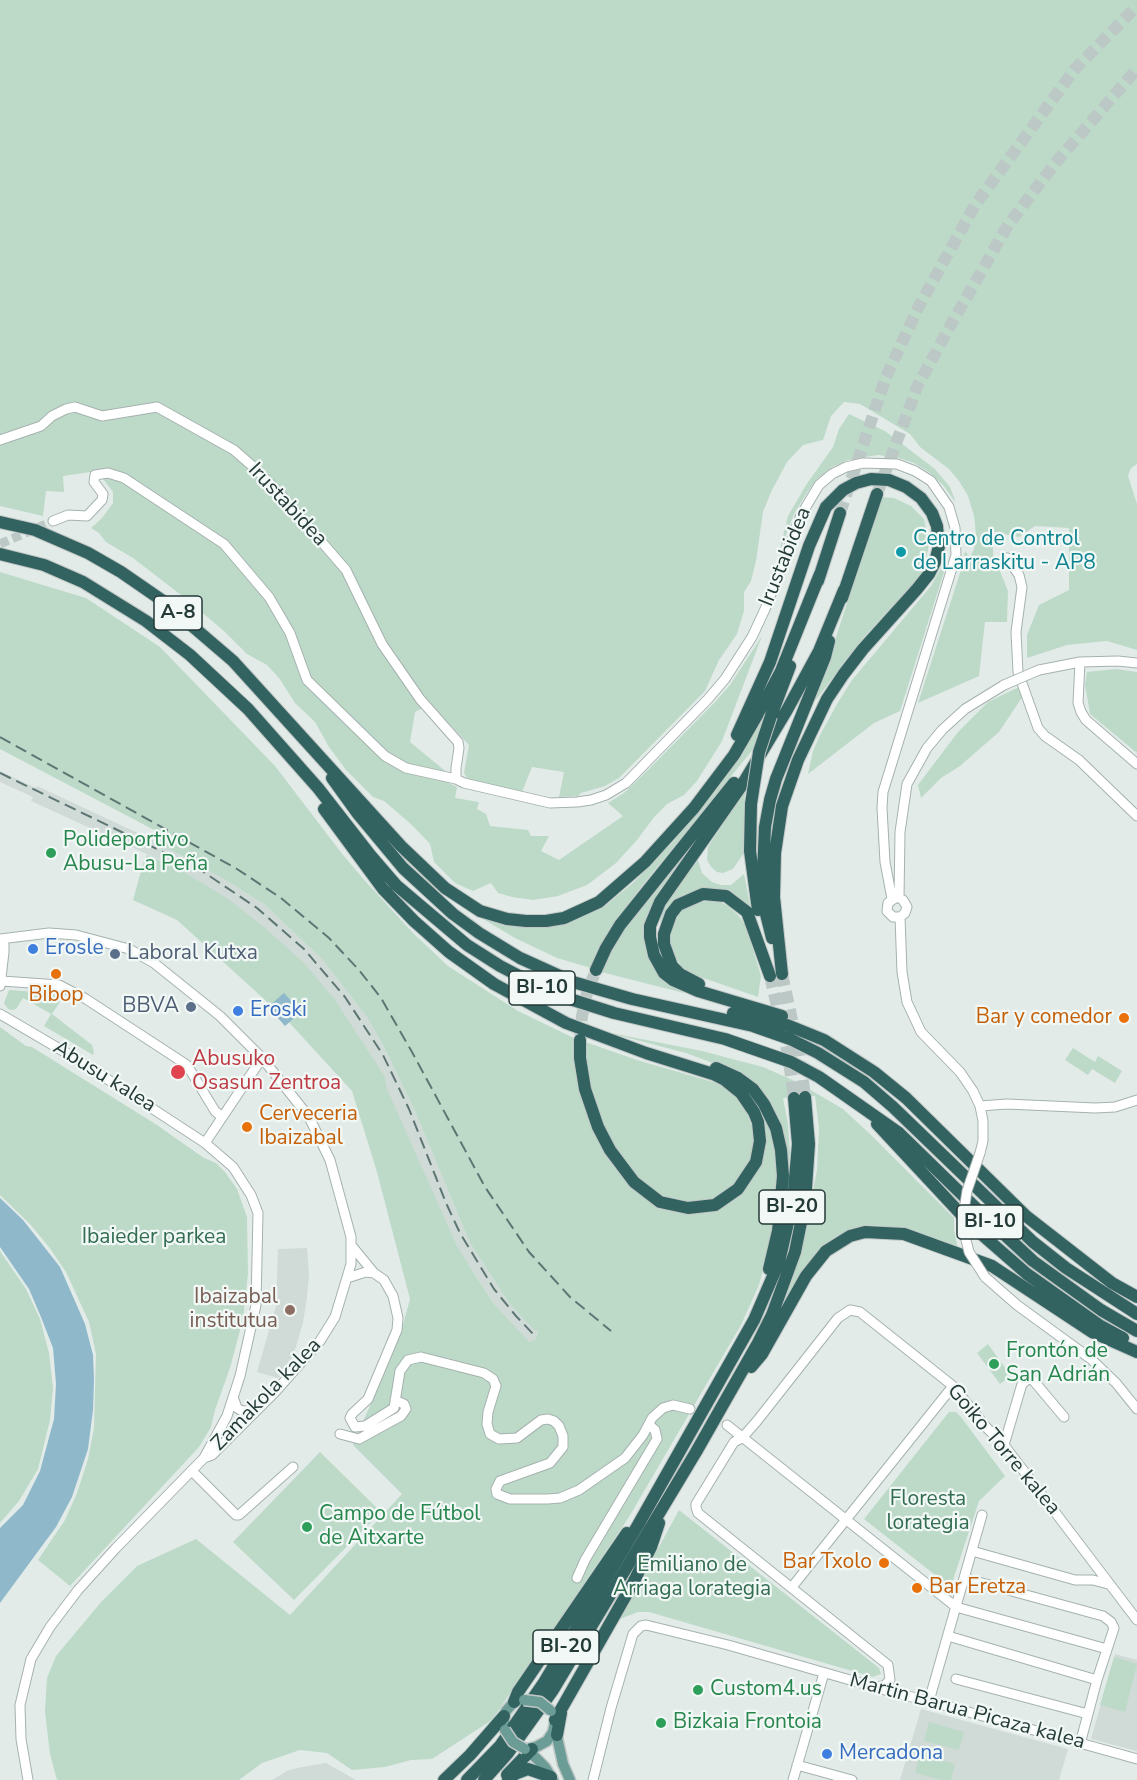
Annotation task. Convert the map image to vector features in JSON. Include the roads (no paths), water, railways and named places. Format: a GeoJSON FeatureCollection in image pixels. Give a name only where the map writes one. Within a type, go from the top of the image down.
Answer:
{"type":"FeatureCollection","features":[{"type":"Feature","properties":{"kind":"highway"},"geometry":{"type":"LineString","coordinates":[[694,808],[729,750],[755,698],[785,621],[816,527],[826,507],[843,490],[871,479],[889,480],[906,487],[921,498],[932,513],[937,526],[939,546],[935,562],[917,589],[843,675],[827,699],[798,760],[782,806],[775,853],[776,975]]}},
{"type":"Feature","properties":{"kind":"highway"},"geometry":{"type":"LineString","coordinates":[[776,975],[764,895],[765,827],[776,778],[825,657],[844,590],[877,494]]}},
{"type":"Feature","properties":{"kind":"highway"},"geometry":{"type":"LineString","coordinates":[[776,975],[753,876],[750,851],[751,804],[759,752],[794,656],[840,513]]}},
{"type":"Feature","properties":{"kind":"highway","name":"A-8"},"geometry":{"type":"LineString","coordinates":[[0,522],[35,530],[88,553],[163,601],[233,661],[319,756]]}},
{"type":"Feature","properties":{"kind":"highway","name":"A-8"},"geometry":{"type":"LineString","coordinates":[[0,554],[44,565],[83,582],[114,599],[146,621],[190,655],[225,687],[298,767]]}},
{"type":"Feature","properties":{"kind":"highway"},"geometry":{"type":"LineString","coordinates":[[319,756],[401,846],[445,888],[480,911],[507,919],[546,921],[564,918],[599,902],[645,862],[694,808],[734,755],[781,671],[820,574]]}},
{"type":"Feature","properties":{"kind":"highway"},"geometry":{"type":"LineString","coordinates":[[790,1019],[698,991],[673,980],[659,965],[652,948],[650,926],[660,902],[742,785],[787,710],[819,651],[844,590]]}},
{"type":"Feature","properties":{"kind":"highway"},"geometry":{"type":"LineString","coordinates":[[596,970],[606,948],[627,916],[736,781],[787,710]]}},
{"type":"Feature","properties":{"kind":"highway","name":"BI-10"},"geometry":{"type":"LineString","coordinates":[[319,756],[341,792],[383,846],[403,868],[453,914],[479,933],[520,958],[557,975],[599,990],[753,1026],[790,1040],[828,1059],[864,1082],[893,1107],[1033,1242],[1066,1268],[1137,1314]]}},
{"type":"Feature","properties":{"kind":"highway"},"geometry":{"type":"LineString","coordinates":[[298,767],[313,792],[382,888],[449,952],[494,984],[566,1023],[605,1039],[713,1074],[733,1086],[748,1101],[758,1122],[760,1141],[756,1162],[738,1189],[715,1204],[688,1208],[660,1202],[634,1182],[610,1150],[598,1126],[585,1089],[580,1058],[580,1040]]}},
{"type":"Feature","properties":{"kind":"highway","name":"BI-10"},"geometry":{"type":"LineString","coordinates":[[298,767],[318,788],[396,885],[467,945],[500,966],[554,994],[614,1013],[725,1039],[769,1054],[819,1077],[899,1133],[1033,1261],[1101,1310],[1137,1331]]}},
{"type":"Feature","properties":{"kind":"highway"},"geometry":{"type":"LineString","coordinates":[[776,975],[747,912],[726,896],[703,894],[678,905],[671,914],[664,934],[664,944],[672,966],[680,974],[702,986],[755,1003],[790,1019],[874,1072],[892,1086],[1026,1216],[1112,1283],[1137,1295]]}},
{"type":"Feature","properties":{"kind":"highway"},"geometry":{"type":"LineString","coordinates":[[599,990],[740,1014],[788,1025],[824,1040]]}},
{"type":"Feature","properties":{"kind":"highway"},"geometry":{"type":"LineString","coordinates":[[605,1039],[672,1055],[725,1071],[753,1089],[764,1104],[776,1128],[782,1150],[783,1176],[778,1231],[759,1310]]}},
{"type":"Feature","properties":{"kind":"highway","name":"BI-20"},"geometry":{"type":"LineString","coordinates":[[467,1780],[500,1746],[523,1715],[572,1638],[717,1388],[759,1310],[779,1263],[793,1201],[798,1154],[800,1098],[809,1135],[808,1173],[797,1243],[772,1315],[661,1511],[532,1721],[484,1780]]}},
{"type":"Feature","properties":{"kind":"highway"},"geometry":{"type":"LineString","coordinates":[[853,1100],[900,1147],[971,1225],[1027,1274],[1099,1324],[1137,1346]]}},
{"type":"Feature","properties":{"kind":"highway"},"geometry":{"type":"LineString","coordinates":[[731,1391],[762,1354],[800,1286],[826,1251],[850,1236],[865,1232],[904,1234],[992,1266],[1092,1332],[1137,1353]]}},
{"type":"Feature","properties":{"kind":"highway"},"geometry":{"type":"LineString","coordinates":[[519,1701],[518,1692],[616,1546],[650,1504]]}},
{"type":"Feature","properties":{"kind":"highway"},"geometry":{"type":"LineString","coordinates":[[556,1721],[651,1547],[659,1527],[661,1511]]}},
{"type":"Feature","properties":{"kind":"highway"},"geometry":{"type":"LineString","coordinates":[[444,1780],[470,1755],[504,1716]]}},
{"type":"Feature","properties":{"kind":"highway"},"geometry":{"type":"LineString","coordinates":[[502,1780],[528,1749]]}},
{"type":"Feature","properties":{"kind":"highway"},"geometry":{"type":"LineString","coordinates":[[508,1780],[528,1769],[552,1779]]}},
{"type":"Feature","properties":{"kind":"main road"},"geometry":{"type":"LineString","coordinates":[[552,1779],[545,1767],[528,1749],[513,1742],[506,1730],[504,1716],[519,1701],[540,1702],[556,1721],[563,1764],[570,1779]]}},
{"type":"Feature","properties":{"kind":"main road"},"geometry":{"type":"LineString","coordinates":[[528,1749],[547,1741],[556,1721]]}},
{"type":"Feature","properties":{"kind":"street","name":"Irustabidea"},"geometry":{"type":"LineString","coordinates":[[0,440],[41,426],[52,416],[75,407],[102,416],[157,407],[234,450],[282,496],[346,570],[382,644],[420,699],[458,742],[456,779]]}},
{"type":"Feature","properties":{"kind":"street","name":"Irustabidea"},"geometry":{"type":"LineString","coordinates":[[53,521],[68,515],[87,516],[102,500],[103,494],[94,482],[95,475],[108,473],[124,478],[224,544],[269,597],[290,633],[307,680],[386,756],[406,768],[550,803],[591,800],[606,795],[626,783],[708,699],[739,658],[766,607],[801,515],[819,485],[832,474],[846,467],[872,462],[897,464],[915,471],[931,481],[941,494],[952,516],[956,555],[883,792],[882,822],[885,862],[895,898]]}},
{"type":"Feature","properties":{"kind":"street"},"geometry":{"type":"LineString","coordinates":[[1006,558],[1019,575],[1022,587],[1016,632],[1018,672],[1038,728],[1045,736],[1079,760],[1137,816]]}},
{"type":"Feature","properties":{"kind":"street"},"geometry":{"type":"LineString","coordinates":[[1080,662],[1078,703],[1081,712],[1086,720],[1137,764]]}},
{"type":"Feature","properties":{"kind":"street"},"geometry":{"type":"LineString","coordinates":[[895,898],[903,900],[907,907],[905,913],[900,917],[893,917],[887,911],[887,905],[895,898],[900,832],[907,784],[927,748],[942,730],[965,709],[1004,685],[1040,670],[1080,662],[1137,663]]}},
{"type":"Feature","properties":{"kind":"street"},"geometry":{"type":"LineString","coordinates":[[900,917],[902,972],[907,1002],[915,1021],[935,1049],[960,1072],[980,1106],[983,1141],[967,1191],[962,1224],[969,1252],[985,1277],[1017,1305],[1091,1359],[1116,1383],[1137,1409]]}},
{"type":"Feature","properties":{"kind":"street","name":"Zamakola kalea"},"geometry":{"type":"LineString","coordinates":[[0,939],[49,933],[76,935],[129,949],[154,963],[220,1016],[262,1058],[299,1103],[321,1138],[330,1160],[351,1245],[351,1264],[334,1317],[326,1333],[257,1410],[212,1455],[204,1458],[78,1590],[31,1659],[20,1705],[21,1738],[28,1780]]}},
{"type":"Feature","properties":{"kind":"street"},"geometry":{"type":"LineString","coordinates":[[0,939],[4,944],[1,983],[59,985],[86,999],[187,1065],[215,1111],[222,1117]]}},
{"type":"Feature","properties":{"kind":"street","name":"Abusu kalea"},"geometry":{"type":"LineString","coordinates":[[0,1014],[75,1058],[205,1143],[233,1167],[244,1182],[258,1213],[256,1305],[226,1419],[204,1458]]}},
{"type":"Feature","properties":{"kind":"street"},"geometry":{"type":"LineString","coordinates":[[205,1143],[262,1058]]}},
{"type":"Feature","properties":{"kind":"street"},"geometry":{"type":"LineString","coordinates":[[980,1106],[1007,1104],[1105,1108],[1137,1100]]}},
{"type":"Feature","properties":{"kind":"street"},"geometry":{"type":"LineString","coordinates":[[351,1245],[374,1273],[384,1280],[393,1296],[398,1318],[397,1330],[368,1399],[350,1418],[355,1427],[365,1426],[394,1408],[397,1382],[403,1365],[408,1360],[421,1357],[490,1375],[496,1386],[488,1412],[487,1424],[490,1434],[499,1438],[517,1438],[541,1420],[554,1421],[563,1436],[563,1447],[550,1462],[500,1481],[496,1489],[497,1494],[510,1499],[560,1498],[579,1490],[625,1458],[663,1408],[673,1406],[690,1409]]}},
{"type":"Feature","properties":{"kind":"street"},"geometry":{"type":"LineString","coordinates":[[347,1278],[366,1272],[374,1273]]}},
{"type":"Feature","properties":{"kind":"street","name":"Goiko Torre kalea"},"geometry":{"type":"LineString","coordinates":[[742,1438],[838,1318],[850,1310],[860,1312],[953,1386],[986,1427],[1004,1445],[1137,1620]]}},
{"type":"Feature","properties":{"kind":"street"},"geometry":{"type":"LineString","coordinates":[[1004,1445],[1022,1384],[1028,1379],[1033,1380],[1064,1417]]}},
{"type":"Feature","properties":{"kind":"street"},"geometry":{"type":"LineString","coordinates":[[792,1587],[953,1386]]}},
{"type":"Feature","properties":{"kind":"street"},"geometry":{"type":"LineString","coordinates":[[233,1397],[237,1408],[242,1411],[257,1410]]}},
{"type":"Feature","properties":{"kind":"street"},"geometry":{"type":"LineString","coordinates":[[340,1434],[359,1439],[401,1416],[406,1409],[404,1404],[395,1400]]}},
{"type":"Feature","properties":{"kind":"street"},"geometry":{"type":"LineString","coordinates":[[226,1419],[232,1417],[237,1419],[240,1426]]}},
{"type":"Feature","properties":{"kind":"street"},"geometry":{"type":"LineString","coordinates":[[577,1578],[585,1560],[657,1439],[655,1431],[649,1425]]}},
{"type":"Feature","properties":{"kind":"street"},"geometry":{"type":"LineString","coordinates":[[727,1425],[956,1607],[1107,1649]]}},
{"type":"Feature","properties":{"kind":"street"},"geometry":{"type":"LineString","coordinates":[[742,1438],[734,1442],[696,1504],[698,1513],[880,1657],[888,1665],[891,1685],[899,1694]]}},
{"type":"Feature","properties":{"kind":"street"},"geometry":{"type":"LineString","coordinates":[[192,1471],[236,1515],[239,1515],[293,1467]]}},
{"type":"Feature","properties":{"kind":"street"},"geometry":{"type":"LineString","coordinates":[[930,1701],[982,1515]]}},
{"type":"Feature","properties":{"kind":"street"},"geometry":{"type":"LineString","coordinates":[[972,1551],[1075,1580],[1088,1579],[1110,1585]]}},
{"type":"Feature","properties":{"kind":"street"},"geometry":{"type":"LineString","coordinates":[[1088,1579],[1092,1571],[1090,1558]]}},
{"type":"Feature","properties":{"kind":"street"},"geometry":{"type":"LineString","coordinates":[[964,1578],[1103,1616],[1112,1622],[1114,1628],[1096,1680],[1080,1744]]}},
{"type":"Feature","properties":{"kind":"street","name":"Martin Barua Picaza kalea"},"geometry":{"type":"LineString","coordinates":[[592,1780],[633,1634],[641,1626],[655,1626],[1137,1759]]}},
{"type":"Feature","properties":{"kind":"street"},"geometry":{"type":"LineString","coordinates":[[948,1636],[1096,1680]]}},
{"type":"Feature","properties":{"kind":"street"},"geometry":{"type":"LineString","coordinates":[[793,1780],[824,1672]]}},
{"type":"Feature","properties":{"kind":"street"},"geometry":{"type":"LineString","coordinates":[[956,1679],[1088,1714]]}},
{"type":"Feature","properties":{"kind":"street"},"geometry":{"type":"LineString","coordinates":[[874,1688],[884,1686],[890,1680]]}},
{"type":"Feature","properties":{"kind":"street"},"geometry":{"type":"LineString","coordinates":[[1069,1740],[1083,1733]]}},
{"type":"Feature","properties":{"kind":"street"},"geometry":{"type":"LineString","coordinates":[[797,1765],[852,1780]]}},
{"type":"Feature","properties":{"kind":"water"},"geometry":{"type":"Polygon","coordinates":[[[284,993],[301,1012],[285,1026],[268,1007],[284,993]]]}},
{"type":"Feature","properties":{"kind":"water"},"geometry":{"type":"Polygon","coordinates":[[[0,1198],[23,1220],[60,1267],[85,1324],[93,1355],[94,1380],[88,1449],[72,1497],[56,1527],[0,1603],[0,1528],[23,1505],[40,1471],[54,1419],[56,1384],[53,1348],[41,1317],[29,1289],[0,1247],[0,1198]]]}},
{"type":"Feature","properties":{"kind":"tunnel"},"geometry":{"type":"LineString","coordinates":[[840,513],[886,377],[918,308],[975,205],[1075,69],[1137,6]]}},
{"type":"Feature","properties":{"kind":"tunnel"},"geometry":{"type":"LineString","coordinates":[[877,494],[918,385],[1008,225],[1057,161],[1137,69]]}},
{"type":"Feature","properties":{"kind":"tunnel"},"geometry":{"type":"LineString","coordinates":[[0,544],[53,521]]}},
{"type":"Feature","properties":{"kind":"tunnel"},"geometry":{"type":"LineString","coordinates":[[580,1039],[587,993],[596,970]]}},
{"type":"Feature","properties":{"kind":"tunnel"},"geometry":{"type":"LineString","coordinates":[[782,974],[799,1052],[805,1097]]}},
{"type":"Feature","properties":{"kind":"tunnel"},"geometry":{"type":"LineString","coordinates":[[770,976],[788,1054],[794,1098]]}},
{"type":"Feature","properties":{"kind":"railway"},"geometry":{"type":"LineString","coordinates":[[0,737],[237,869],[281,898],[329,938],[381,998],[485,1187],[529,1252],[570,1297],[611,1331]]}},
{"type":"Feature","properties":{"kind":"railway"},"geometry":{"type":"LineString","coordinates":[[0,773],[202,871],[257,908],[304,949],[345,997],[383,1055],[409,1109],[460,1233],[494,1289],[534,1335]]}},
{"type":"Feature","properties":{"kind":"place","name":"Centro de Control de Larraskitu - AP8"},"geometry":{"type":"Point","coordinates":[901,552]}},
{"type":"Feature","properties":{"kind":"place","name":"Polideportivo Abusu-La Peña"},"geometry":{"type":"Point","coordinates":[51,853]}},
{"type":"Feature","properties":{"kind":"place","name":"Erosle"},"geometry":{"type":"Point","coordinates":[33,949]}},
{"type":"Feature","properties":{"kind":"place","name":"Laboral Kutxa"},"geometry":{"type":"Point","coordinates":[115,954]}},
{"type":"Feature","properties":{"kind":"place","name":"Bibop"},"geometry":{"type":"Point","coordinates":[56,974]}},
{"type":"Feature","properties":{"kind":"place","name":"BBVA"},"geometry":{"type":"Point","coordinates":[191,1007]}},
{"type":"Feature","properties":{"kind":"place","name":"Eroski"},"geometry":{"type":"Point","coordinates":[238,1011]}},
{"type":"Feature","properties":{"kind":"place","name":"Bar y comedor"},"geometry":{"type":"Point","coordinates":[1124,1018]}},
{"type":"Feature","properties":{"kind":"place","name":"Abusuko Osasun Zentroa"},"geometry":{"type":"Point","coordinates":[178,1072]}},
{"type":"Feature","properties":{"kind":"place","name":"Cerveceria Ibaizabal"},"geometry":{"type":"Point","coordinates":[247,1127]}},
{"type":"Feature","properties":{"kind":"place","name":"Ibaizabal institutua"},"geometry":{"type":"Point","coordinates":[290,1310]}},
{"type":"Feature","properties":{"kind":"place","name":"Frontón de San Adrián"},"geometry":{"type":"Point","coordinates":[994,1364]}},
{"type":"Feature","properties":{"kind":"place","name":"Campo de Fútbol de Aitxarte"},"geometry":{"type":"Point","coordinates":[307,1527]}},
{"type":"Feature","properties":{"kind":"place","name":"Bar Txolo"},"geometry":{"type":"Point","coordinates":[884,1563]}},
{"type":"Feature","properties":{"kind":"place","name":"Bar Eretza"},"geometry":{"type":"Point","coordinates":[917,1588]}},
{"type":"Feature","properties":{"kind":"place","name":"Custom4.us"},"geometry":{"type":"Point","coordinates":[698,1690]}},
{"type":"Feature","properties":{"kind":"place","name":"Bizkaia Frontoia"},"geometry":{"type":"Point","coordinates":[661,1723]}},
{"type":"Feature","properties":{"kind":"place","name":"Mercadona"},"geometry":{"type":"Point","coordinates":[827,1754]}},
{"type":"Feature","properties":{"kind":"park label","name":"Ibaieder parkea"},"geometry":{"type":"Point","coordinates":[154,1238]}},
{"type":"Feature","properties":{"kind":"park label","name":"Floresta lorategia"},"geometry":{"type":"Point","coordinates":[928,1512]}},
{"type":"Feature","properties":{"kind":"park label","name":"Emiliano de Arriaga lorategia"},"geometry":{"type":"Point","coordinates":[692,1578]}}]}
